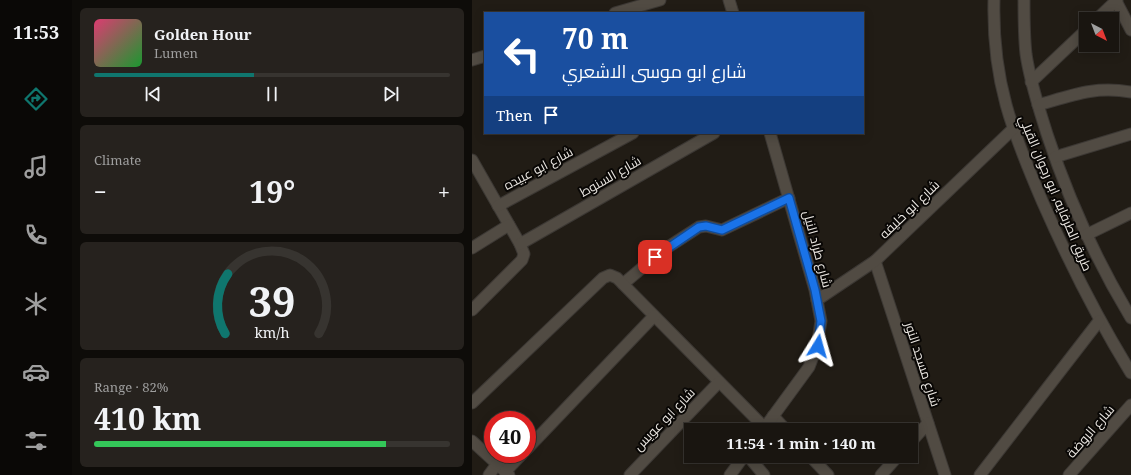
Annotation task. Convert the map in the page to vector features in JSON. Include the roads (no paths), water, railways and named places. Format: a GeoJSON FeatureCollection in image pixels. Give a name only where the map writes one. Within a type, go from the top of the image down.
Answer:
{"type":"FeatureCollection","features":[{"type":"Feature","properties":{"kind":"street"},"geometry":{"type":"LineString","coordinates":[[618,12],[660,0]]}},
{"type":"Feature","properties":{"kind":"street"},"geometry":{"type":"LineString","coordinates":[[729,0],[733,12]]}},
{"type":"Feature","properties":{"kind":"street","name":"طريق الطرفايه, ابو رجوان القبلي"},"geometry":{"type":"LineString","coordinates":[[994,0],[994,45],[997,69],[1012,129],[1062,247],[1099,320],[1128,361],[1131,372]]}},
{"type":"Feature","properties":{"kind":"street","name":"طريق الطرفايه, ابو رجوان القبلي"},"geometry":{"type":"LineString","coordinates":[[1024,0],[1026,47],[1032,82],[1055,157],[1086,235],[1110,284],[1131,318]]}},
{"type":"Feature","properties":{"kind":"street"},"geometry":{"type":"LineString","coordinates":[[1105,12],[1117,0],[1131,30]]}},
{"type":"Feature","properties":{"kind":"street"},"geometry":{"type":"LineString","coordinates":[[1032,82],[1079,37]]}},
{"type":"Feature","properties":{"kind":"street"},"geometry":{"type":"LineString","coordinates":[[472,60],[484,56]]}},
{"type":"Feature","properties":{"kind":"street"},"geometry":{"type":"LineString","coordinates":[[1038,105],[1088,90],[1110,89],[1131,92]]}},
{"type":"Feature","properties":{"kind":"street","name":"شارع ابو خليفه"},"geometry":{"type":"LineString","coordinates":[[817,300],[875,261],[1012,129]]}},
{"type":"Feature","properties":{"kind":"street","name":"شارع ابو عبيده"},"geometry":{"type":"LineString","coordinates":[[498,206],[631,134]]}},
{"type":"Feature","properties":{"kind":"street","name":"شارع السنوط"},"geometry":{"type":"LineString","coordinates":[[520,244],[712,134]]}},
{"type":"Feature","properties":{"kind":"street","name":"شارع طراد النيل"},"geometry":{"type":"LineString","coordinates":[[768,423],[809,367],[818,346],[821,321],[817,300],[770,134]]}},
{"type":"Feature","properties":{"kind":"street"},"geometry":{"type":"LineString","coordinates":[[1055,157],[1131,134]]}},
{"type":"Feature","properties":{"kind":"street"},"geometry":{"type":"LineString","coordinates":[[472,160],[509,224],[524,254],[522,260],[472,310]]}},
{"type":"Feature","properties":{"kind":"street"},"geometry":{"type":"LineString","coordinates":[[623,284],[662,252],[699,227],[706,226],[722,230],[789,198]]}},
{"type":"Feature","properties":{"kind":"street"},"geometry":{"type":"LineString","coordinates":[[1086,235],[1131,213]]}},
{"type":"Feature","properties":{"kind":"street"},"geometry":{"type":"LineString","coordinates":[[472,248],[509,224]]}},
{"type":"Feature","properties":{"kind":"street","name":"شارع مسجد النور"},"geometry":{"type":"LineString","coordinates":[[875,261],[945,475]]}},
{"type":"Feature","properties":{"kind":"street"},"geometry":{"type":"LineString","coordinates":[[472,403],[603,278],[607,276],[614,276],[758,423]]}},
{"type":"Feature","properties":{"kind":"street"},"geometry":{"type":"LineString","coordinates":[[536,440],[654,316]]}},
{"type":"Feature","properties":{"kind":"street"},"geometry":{"type":"LineString","coordinates":[[980,475],[1099,320]]}},
{"type":"Feature","properties":{"kind":"street","name":"شارع ابو عويس"},"geometry":{"type":"LineString","coordinates":[[630,475],[719,382]]}},
{"type":"Feature","properties":{"kind":"street","name":"شارع الروضة"},"geometry":{"type":"LineString","coordinates":[[1069,475],[1131,405]]}},
{"type":"Feature","properties":{"kind":"street"},"geometry":{"type":"LineString","coordinates":[[773,416],[780,423]]}},
{"type":"Feature","properties":{"kind":"street"},"geometry":{"type":"LineString","coordinates":[[918,434],[928,423]]}},
{"type":"Feature","properties":{"kind":"street"},"geometry":{"type":"LineString","coordinates":[[472,441],[504,470]]}},
{"type":"Feature","properties":{"kind":"street"},"geometry":{"type":"LineString","coordinates":[[490,475],[504,470],[512,463]]}},
{"type":"Feature","properties":{"kind":"street"},"geometry":{"type":"LineString","coordinates":[[730,475],[739,463]]}},
{"type":"Feature","properties":{"kind":"street"},"geometry":{"type":"LineString","coordinates":[[754,463],[764,475]]}},
{"type":"Feature","properties":{"kind":"street"},"geometry":{"type":"LineString","coordinates":[[817,463],[828,475]]}},
{"type":"Feature","properties":{"kind":"street"},"geometry":{"type":"LineString","coordinates":[[880,475],[891,463]]}}]}
